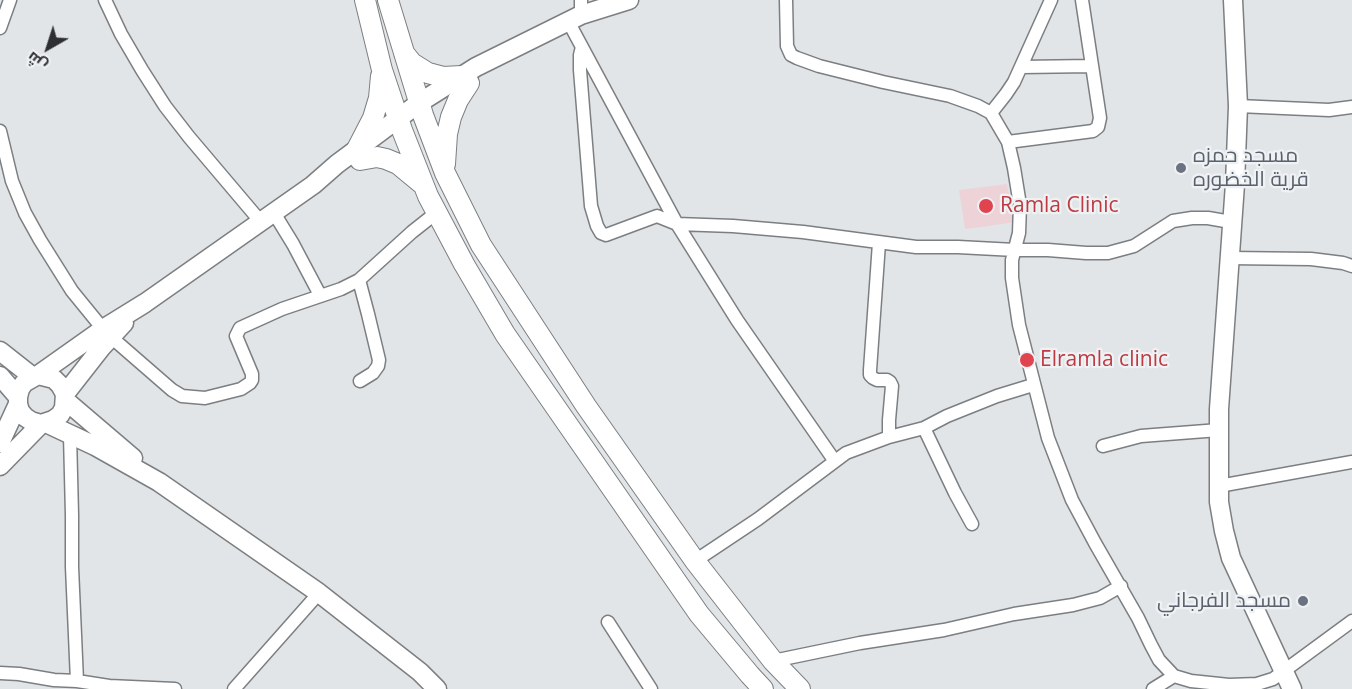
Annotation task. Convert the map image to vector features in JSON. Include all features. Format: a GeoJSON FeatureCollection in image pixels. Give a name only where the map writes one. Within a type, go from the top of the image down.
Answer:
{"type":"FeatureCollection","features":[{"type":"Feature","properties":{"kind":"main road"},"geometry":{"type":"LineString","coordinates":[[365,0],[382,70],[400,124],[423,185],[464,264],[505,334],[699,614],[763,689]]}},
{"type":"Feature","properties":{"kind":"main road"},"geometry":{"type":"LineString","coordinates":[[388,0],[421,109],[445,173],[481,245],[586,406],[695,561],[773,661],[800,689]]}},
{"type":"Feature","properties":{"kind":"main road"},"geometry":{"type":"LineString","coordinates":[[403,52],[412,63],[428,74],[465,80],[447,134],[445,173]]}},
{"type":"Feature","properties":{"kind":"main road"},"geometry":{"type":"LineString","coordinates":[[382,70],[379,98],[358,154],[386,159],[398,164],[423,185]]}},
{"type":"Feature","properties":{"kind":"street"},"geometry":{"type":"LineString","coordinates":[[0,28],[10,0]]}},
{"type":"Feature","properties":{"kind":"street"},"geometry":{"type":"LineString","coordinates":[[105,0],[136,61],[165,106],[208,160],[293,244],[320,295]]}},
{"type":"Feature","properties":{"kind":"street"},"geometry":{"type":"LineString","coordinates":[[0,443],[24,383],[107,333],[145,303],[313,185],[337,164],[358,154],[465,80],[476,67],[577,12],[629,0]]}},
{"type":"Feature","properties":{"kind":"street"},"geometry":{"type":"LineString","coordinates":[[786,0],[787,46],[791,55],[819,66],[950,96],[978,106],[991,113],[1008,142],[1020,206],[1019,233],[1012,260],[1018,324],[1048,438],[1072,500],[1160,660],[1174,676],[1190,685],[1257,684],[1273,679],[1352,621]]}},
{"type":"Feature","properties":{"kind":"street"},"geometry":{"type":"LineString","coordinates":[[991,113],[1006,94],[1021,67],[1051,0]]}},
{"type":"Feature","properties":{"kind":"street"},"geometry":{"type":"LineString","coordinates":[[1008,142],[1096,129],[1100,118],[1082,0]]}},
{"type":"Feature","properties":{"kind":"street"},"geometry":{"type":"LineString","coordinates":[[1233,0],[1238,106],[1219,409],[1219,502],[1231,558],[1292,689]]}},
{"type":"Feature","properties":{"kind":"street"},"geometry":{"type":"LineString","coordinates":[[577,12],[582,47],[676,224],[737,320],[834,460]]}},
{"type":"Feature","properties":{"kind":"street"},"geometry":{"type":"LineString","coordinates":[[582,47],[580,70],[591,206],[597,226],[601,233],[606,235],[654,216],[676,224],[803,232],[916,247],[1048,250],[1086,254],[1108,253],[1134,246],[1173,221],[1208,218],[1231,222]]}},
{"type":"Feature","properties":{"kind":"street"},"geometry":{"type":"LineString","coordinates":[[1021,67],[1092,66]]}},
{"type":"Feature","properties":{"kind":"street"},"geometry":{"type":"LineString","coordinates":[[1238,106],[1329,111],[1352,108]]}},
{"type":"Feature","properties":{"kind":"street"},"geometry":{"type":"LineString","coordinates":[[0,131],[12,181],[25,213],[72,291],[107,333],[172,390],[182,396],[205,398],[241,389],[250,383],[252,374],[236,336],[240,328],[358,280],[436,213]]}},
{"type":"Feature","properties":{"kind":"street"},"geometry":{"type":"LineString","coordinates":[[879,243],[870,375],[877,380],[887,380],[892,386],[889,437]]}},
{"type":"Feature","properties":{"kind":"street"},"geometry":{"type":"LineString","coordinates":[[1229,258],[1311,259],[1352,266]]}},
{"type":"Feature","properties":{"kind":"street"},"geometry":{"type":"LineString","coordinates":[[358,280],[369,314],[379,360],[373,373],[360,381]]}},
{"type":"Feature","properties":{"kind":"street"},"geometry":{"type":"LineString","coordinates":[[0,466],[43,423],[60,415],[64,408],[65,397],[107,333]]}},
{"type":"Feature","properties":{"kind":"street"},"geometry":{"type":"LineString","coordinates":[[0,351],[35,376],[54,379],[60,385],[65,397],[159,482]]}},
{"type":"Feature","properties":{"kind":"street"},"geometry":{"type":"LineString","coordinates":[[0,376],[18,400],[20,411],[25,417],[96,446],[159,482],[319,593],[420,672],[437,689]]}},
{"type":"Feature","properties":{"kind":"street"},"geometry":{"type":"LineString","coordinates":[[695,561],[758,519],[846,453],[889,437],[924,428],[997,396],[1033,385]]}},
{"type":"Feature","properties":{"kind":"street"},"geometry":{"type":"LineString","coordinates":[[924,428],[972,524]]}},
{"type":"Feature","properties":{"kind":"street"},"geometry":{"type":"LineString","coordinates":[[1103,446],[1141,436],[1219,430]]}},
{"type":"Feature","properties":{"kind":"street"},"geometry":{"type":"LineString","coordinates":[[70,435],[72,567],[78,681]]}},
{"type":"Feature","properties":{"kind":"street"},"geometry":{"type":"LineString","coordinates":[[1219,486],[1352,462]]}},
{"type":"Feature","properties":{"kind":"street"},"geometry":{"type":"LineString","coordinates":[[773,661],[860,643],[944,630],[1014,614],[1073,605],[1100,598],[1121,586]]}},
{"type":"Feature","properties":{"kind":"street"},"geometry":{"type":"LineString","coordinates":[[234,689],[319,593]]}},
{"type":"Feature","properties":{"kind":"street"},"geometry":{"type":"LineString","coordinates":[[608,622],[651,689]]}},
{"type":"Feature","properties":{"kind":"street"},"geometry":{"type":"LineString","coordinates":[[0,673],[54,681],[78,681],[109,687],[175,689]]}},
{"type":"Feature","properties":{"kind":"street"},"geometry":{"type":"LineString","coordinates":[[1153,689],[1174,676]]}},
{"type":"Feature","properties":{"kind":"shaded area","name":"Ramla Clinic"},"geometry":{"type":"Polygon","coordinates":[[[1007,184],[1015,222],[965,229],[959,190],[1007,184]]]}},
{"type":"Feature","properties":{"kind":"place","name":"مسجد حمزه قرية الخضوره"},"geometry":{"type":"Point","coordinates":[1181,168]}},
{"type":"Feature","properties":{"kind":"place","name":"Ramla Clinic"},"geometry":{"type":"Point","coordinates":[986,206]}},
{"type":"Feature","properties":{"kind":"place","name":"Elramla clinic"},"geometry":{"type":"Point","coordinates":[1027,360]}},
{"type":"Feature","properties":{"kind":"place","name":"مسجد الفرجاني"},"geometry":{"type":"Point","coordinates":[1303,601]}}]}
